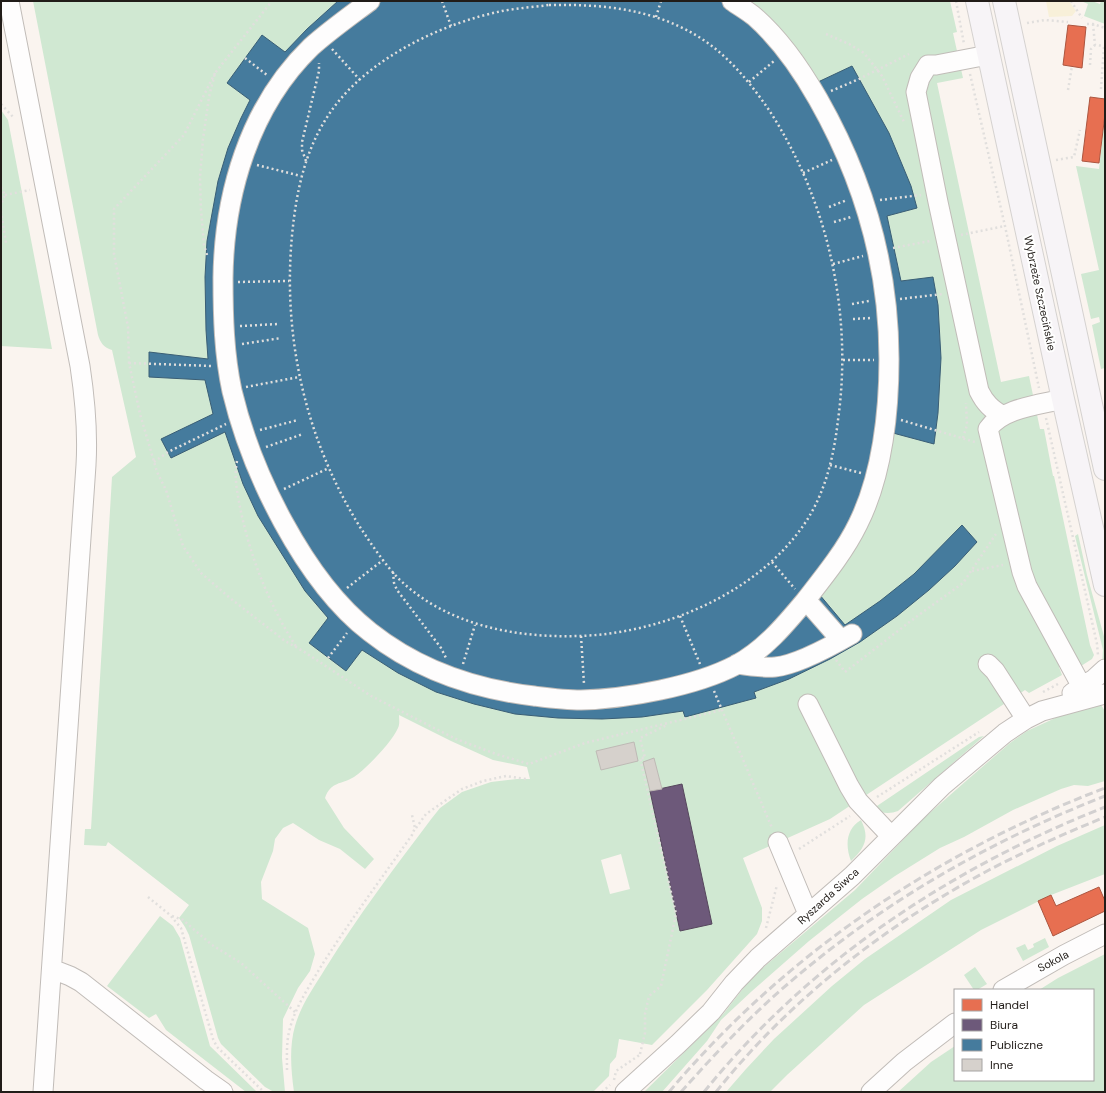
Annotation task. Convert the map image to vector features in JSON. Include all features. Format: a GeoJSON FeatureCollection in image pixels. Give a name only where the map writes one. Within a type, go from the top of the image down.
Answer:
{"type":"FeatureCollection","features":[{"type":"Feature","properties":{"kind":"main road","name":"Wybrzeże Szczecińskie"},"geometry":{"type":"LineString","coordinates":[[977,1],[1053,402],[1105,585]]}},
{"type":"Feature","properties":{"kind":"main road"},"geometry":{"type":"LineString","coordinates":[[1004,1],[1105,469]]}},
{"type":"Feature","properties":{"kind":"street"},"geometry":{"type":"LineString","coordinates":[[9,1],[78,354],[84,395],[86,426],[86,465],[43,1092]]}},
{"type":"Feature","properties":{"kind":"street"},"geometry":{"type":"LineString","coordinates":[[370,1],[338,24],[308,51],[281,82],[262,110],[246,148],[227,219],[223,258],[225,341],[232,389],[243,428],[272,501],[295,543],[327,590],[346,612],[370,633],[392,649],[428,669],[472,685],[507,693],[585,700],[658,690],[700,679],[737,664],[765,645],[792,617],[802,596],[837,558],[858,524],[872,488],[881,450],[889,375],[889,333],[884,287],[878,253],[866,203],[847,156],[806,79],[782,44],[754,16],[732,1]]}},
{"type":"Feature","properties":{"kind":"street"},"geometry":{"type":"LineString","coordinates":[[988,55],[928,66],[920,78],[916,92],[936,194],[979,392],[984,401],[992,410],[1003,416]]}},
{"type":"Feature","properties":{"kind":"street"},"geometry":{"type":"LineString","coordinates":[[1053,402],[1016,410],[992,422],[988,429],[1008,515],[1027,586],[1079,681]]}},
{"type":"Feature","properties":{"kind":"street"},"geometry":{"type":"LineString","coordinates":[[737,664],[760,667],[776,667],[842,644],[802,596]]}},
{"type":"Feature","properties":{"kind":"street"},"geometry":{"type":"LineString","coordinates":[[988,664],[1029,712]]}},
{"type":"Feature","properties":{"kind":"street","name":"Ryszarda Siwca"},"geometry":{"type":"LineString","coordinates":[[625,1092],[712,1012],[734,983],[758,958],[852,876],[942,786],[1029,712],[1079,681],[1102,672]]}},
{"type":"Feature","properties":{"kind":"street","name":"Ryszarda Siwca"},"geometry":{"type":"LineString","coordinates":[[1029,712],[1105,694]]}},
{"type":"Feature","properties":{"kind":"street"},"geometry":{"type":"LineString","coordinates":[[808,704],[849,786],[863,807],[891,836]]}},
{"type":"Feature","properties":{"kind":"street"},"geometry":{"type":"LineString","coordinates":[[781,850],[808,914]]}},
{"type":"Feature","properties":{"kind":"street","name":"Sokola"},"geometry":{"type":"LineString","coordinates":[[1005,989],[1064,955],[1105,934]]}},
{"type":"Feature","properties":{"kind":"street"},"geometry":{"type":"LineString","coordinates":[[52,969],[81,982],[223,1092]]}},
{"type":"Feature","properties":{"kind":"street"},"geometry":{"type":"LineString","coordinates":[[871,1092],[904,1062],[954,1024]]}},
{"type":"Feature","properties":{"kind":"path"},"geometry":{"type":"LineString","coordinates":[[161,480],[154,462],[140,414],[129,363],[128,327],[114,254],[114,209],[184,135],[215,73],[272,1]]}},
{"type":"Feature","properties":{"kind":"path"},"geometry":{"type":"LineString","coordinates":[[442,1],[451,26]]}},
{"type":"Feature","properties":{"kind":"path"},"geometry":{"type":"LineString","coordinates":[[656,17],[661,1]]}},
{"type":"Feature","properties":{"kind":"path"},"geometry":{"type":"LineString","coordinates":[[956,1],[967,59],[1005,226],[1053,402],[1097,644],[1098,656],[1096,662],[1102,672]]}},
{"type":"Feature","properties":{"kind":"path"},"geometry":{"type":"LineString","coordinates":[[1071,1],[1082,18]]}},
{"type":"Feature","properties":{"kind":"path"},"geometry":{"type":"LineString","coordinates":[[549,3],[601,6],[629,10],[656,17],[684,28],[708,43],[730,61],[749,82],[780,128],[803,173],[820,218],[833,264],[842,336],[840,410],[830,465],[822,492],[809,517],[792,541],[772,562],[749,579],[726,594],[680,616],[632,630],[582,636],[530,635],[475,625],[448,613],[425,599],[401,581],[383,560],[351,512],[329,468],[312,424],[299,377],[291,330],[289,257],[295,204],[301,176],[310,150],[323,124],[339,100],[360,80],[382,63],[405,48],[451,26],[499,12],[549,3]]}},
{"type":"Feature","properties":{"kind":"path"},"geometry":{"type":"LineString","coordinates":[[1026,24],[1045,20],[1068,22]]}},
{"type":"Feature","properties":{"kind":"path"},"geometry":{"type":"LineString","coordinates":[[1087,24],[1093,24],[1105,28]]}},
{"type":"Feature","properties":{"kind":"path"},"geometry":{"type":"LineString","coordinates":[[1090,65],[1091,49],[1095,45],[1093,24]]}},
{"type":"Feature","properties":{"kind":"path"},"geometry":{"type":"LineString","coordinates":[[826,34],[849,44],[864,53],[882,76],[905,123]]}},
{"type":"Feature","properties":{"kind":"path"},"geometry":{"type":"LineString","coordinates":[[1095,45],[1104,46],[1101,89]]}},
{"type":"Feature","properties":{"kind":"path"},"geometry":{"type":"LineString","coordinates":[[334,50],[360,80]]}},
{"type":"Feature","properties":{"kind":"path"},"geometry":{"type":"LineString","coordinates":[[831,91],[909,54]]}},
{"type":"Feature","properties":{"kind":"path"},"geometry":{"type":"LineString","coordinates":[[245,58],[266,74]]}},
{"type":"Feature","properties":{"kind":"path"},"geometry":{"type":"LineString","coordinates":[[749,82],[778,58]]}},
{"type":"Feature","properties":{"kind":"path"},"geometry":{"type":"LineString","coordinates":[[1068,90],[1072,66]]}},
{"type":"Feature","properties":{"kind":"path"},"geometry":{"type":"LineString","coordinates":[[306,162],[302,150],[302,142],[319,71]]}},
{"type":"Feature","properties":{"kind":"path"},"geometry":{"type":"LineString","coordinates":[[206,252],[201,210],[200,177],[203,139],[209,97],[215,73]]}},
{"type":"Feature","properties":{"kind":"path"},"geometry":{"type":"LineString","coordinates":[[1056,160],[1074,157],[1080,130]]}},
{"type":"Feature","properties":{"kind":"path"},"geometry":{"type":"LineString","coordinates":[[803,173],[838,157]]}},
{"type":"Feature","properties":{"kind":"path"},"geometry":{"type":"LineString","coordinates":[[263,167],[301,176]]}},
{"type":"Feature","properties":{"kind":"path"},"geometry":{"type":"LineString","coordinates":[[1,187],[5,195]]}},
{"type":"Feature","properties":{"kind":"path"},"geometry":{"type":"LineString","coordinates":[[5,195],[37,189]]}},
{"type":"Feature","properties":{"kind":"path"},"geometry":{"type":"LineString","coordinates":[[922,189],[925,199]]}},
{"type":"Feature","properties":{"kind":"path"},"geometry":{"type":"LineString","coordinates":[[1,204],[5,195]]}},
{"type":"Feature","properties":{"kind":"path"},"geometry":{"type":"LineString","coordinates":[[873,201],[914,196]]}},
{"type":"Feature","properties":{"kind":"path"},"geometry":{"type":"LineString","coordinates":[[829,207],[849,199]]}},
{"type":"Feature","properties":{"kind":"path"},"geometry":{"type":"LineString","coordinates":[[1,211],[6,243]]}},
{"type":"Feature","properties":{"kind":"path"},"geometry":{"type":"LineString","coordinates":[[834,222],[855,216]]}},
{"type":"Feature","properties":{"kind":"path"},"geometry":{"type":"LineString","coordinates":[[833,264],[870,255]]}},
{"type":"Feature","properties":{"kind":"path"},"geometry":{"type":"LineString","coordinates":[[249,282],[289,281]]}},
{"type":"Feature","properties":{"kind":"path"},"geometry":{"type":"LineString","coordinates":[[944,288],[945,294]]}},
{"type":"Feature","properties":{"kind":"path"},"geometry":{"type":"LineString","coordinates":[[894,300],[936,294]]}},
{"type":"Feature","properties":{"kind":"path"},"geometry":{"type":"LineString","coordinates":[[852,304],[873,301]]}},
{"type":"Feature","properties":{"kind":"path"},"geometry":{"type":"LineString","coordinates":[[853,319],[875,318]]}},
{"type":"Feature","properties":{"kind":"path"},"geometry":{"type":"LineString","coordinates":[[251,325],[279,324]]}},
{"type":"Feature","properties":{"kind":"path"},"geometry":{"type":"LineString","coordinates":[[253,342],[281,338]]}},
{"type":"Feature","properties":{"kind":"path"},"geometry":{"type":"LineString","coordinates":[[842,360],[876,360]]}},
{"type":"Feature","properties":{"kind":"path"},"geometry":{"type":"LineString","coordinates":[[129,363],[205,366]]}},
{"type":"Feature","properties":{"kind":"path"},"geometry":{"type":"LineString","coordinates":[[260,385],[299,377]]}},
{"type":"Feature","properties":{"kind":"path"},"geometry":{"type":"LineString","coordinates":[[963,438],[967,426],[965,399]]}},
{"type":"Feature","properties":{"kind":"path"},"geometry":{"type":"LineString","coordinates":[[894,418],[978,443]]}},
{"type":"Feature","properties":{"kind":"path"},"geometry":{"type":"LineString","coordinates":[[271,427],[298,420]]}},
{"type":"Feature","properties":{"kind":"path"},"geometry":{"type":"LineString","coordinates":[[154,462],[168,452],[219,427]]}},
{"type":"Feature","properties":{"kind":"path"},"geometry":{"type":"LineString","coordinates":[[276,443],[302,434]]}},
{"type":"Feature","properties":{"kind":"path"},"geometry":{"type":"LineString","coordinates":[[236,463],[236,485],[253,557],[278,617],[297,648]]}},
{"type":"Feature","properties":{"kind":"path"},"geometry":{"type":"LineString","coordinates":[[830,465],[862,473]]}},
{"type":"Feature","properties":{"kind":"path"},"geometry":{"type":"LineString","coordinates":[[292,484],[329,468]]}},
{"type":"Feature","properties":{"kind":"path"},"geometry":{"type":"LineString","coordinates":[[842,644],[845,672],[916,617],[964,583],[1008,515]]}},
{"type":"Feature","properties":{"kind":"path"},"geometry":{"type":"LineString","coordinates":[[352,584],[383,560]]}},
{"type":"Feature","properties":{"kind":"path"},"geometry":{"type":"LineString","coordinates":[[772,562],[802,596]]}},
{"type":"Feature","properties":{"kind":"path"},"geometry":{"type":"LineString","coordinates":[[972,572],[1020,562]]}},
{"type":"Feature","properties":{"kind":"path"},"geometry":{"type":"LineString","coordinates":[[393,571],[394,583],[397,590],[441,648]]}},
{"type":"Feature","properties":{"kind":"path"},"geometry":{"type":"LineString","coordinates":[[680,616],[694,652]]}},
{"type":"Feature","properties":{"kind":"path"},"geometry":{"type":"LineString","coordinates":[[464,661],[475,625]]}},
{"type":"Feature","properties":{"kind":"path"},"geometry":{"type":"LineString","coordinates":[[328,658],[344,636]]}},
{"type":"Feature","properties":{"kind":"path"},"geometry":{"type":"LineString","coordinates":[[582,636],[583,676]]}},
{"type":"Feature","properties":{"kind":"path"},"geometry":{"type":"LineString","coordinates":[[1029,712],[1079,681]]}},
{"type":"Feature","properties":{"kind":"path"},"geometry":{"type":"LineString","coordinates":[[718,700],[781,850],[766,927],[761,933]]}},
{"type":"Feature","properties":{"kind":"path"},"geometry":{"type":"LineString","coordinates":[[640,1054],[645,1033],[645,1014],[649,996],[661,986],[676,914],[640,758],[645,758],[640,738],[673,722]]}},
{"type":"Feature","properties":{"kind":"path"},"geometry":{"type":"LineString","coordinates":[[781,850],[863,807],[984,729]]}},
{"type":"Feature","properties":{"kind":"path"},"geometry":{"type":"LineString","coordinates":[[287,1070],[286,1046],[290,1028],[295,1012],[304,995],[340,936],[426,814],[462,789],[483,781],[506,776],[526,778]]}},
{"type":"Feature","properties":{"kind":"path"},"geometry":{"type":"LineString","coordinates":[[412,815],[415,828]]}},
{"type":"Feature","properties":{"kind":"path"},"geometry":{"type":"LineString","coordinates":[[148,897],[170,915],[181,928],[213,1039],[217,1047],[264,1092]]}},
{"type":"Feature","properties":{"kind":"path"},"geometry":{"type":"LineString","coordinates":[[170,915],[183,920],[212,945],[241,963],[295,1012]]}},
{"type":"Feature","properties":{"kind":"path"},"geometry":{"type":"LineString","coordinates":[[602,1092],[613,1082],[616,1071],[640,1054],[646,1052]]}},
{"type":"Feature","properties":{"kind":"green space"},"geometry":{"type":"Polygon","coordinates":[[[33,1],[950,1],[957,32],[953,33],[963,78],[937,83],[1001,382],[1029,376],[1040,429],[1044,429],[1090,645],[1094,655],[1092,659],[1081,666],[1075,656],[1059,667],[1062,675],[1029,693],[1025,690],[830,819],[743,858],[762,908],[762,921],[757,934],[707,990],[652,1045],[619,1039],[616,1057],[610,1064],[609,1076],[593,1092],[294,1092],[291,1067],[291,1050],[295,1026],[304,1003],[350,930],[418,836],[440,808],[462,792],[491,782],[530,779],[527,767],[493,760],[399,715],[398,728],[395,734],[379,754],[366,768],[354,777],[333,786],[325,798],[344,828],[374,859],[365,869],[340,849],[319,840],[293,823],[283,828],[275,839],[273,851],[261,882],[262,899],[308,928],[315,954],[310,971],[298,988],[283,1019],[282,1058],[285,1092],[274,1092],[265,1087],[221,1044],[218,1038],[189,935],[179,918],[189,905],[108,842],[106,846],[84,845],[85,829],[91,829],[112,477],[136,457],[112,350],[103,344],[98,335],[33,1]],[[621,854],[601,860],[610,894],[630,889],[621,854]]]}},
{"type":"Feature","properties":{"kind":"green space"},"geometry":{"type":"Polygon","coordinates":[[[1081,1],[1092,1],[1100,4],[1101,1],[1105,1],[1105,24],[1084,16],[1088,4],[1081,1]]]}},
{"type":"Feature","properties":{"kind":"green space"},"geometry":{"type":"Polygon","coordinates":[[[1,110],[8,120],[52,349],[1,346],[1,110]]]}},
{"type":"Feature","properties":{"kind":"green space"},"geometry":{"type":"Polygon","coordinates":[[[1105,114],[1105,368],[1101,369],[1092,325],[1100,322],[1099,317],[1091,319],[1081,274],[1099,270],[1076,166],[1099,169],[1105,114]]]}},
{"type":"Feature","properties":{"kind":"green space"},"geometry":{"type":"Polygon","coordinates":[[[1078,534],[1087,575],[1105,640],[1105,659],[1102,665],[1103,650],[1075,536],[1078,534]]]}},
{"type":"Feature","properties":{"kind":"green space"},"geometry":{"type":"Polygon","coordinates":[[[1099,702],[1105,711],[1105,781],[1088,786],[1074,785],[1061,789],[1013,810],[964,837],[940,848],[895,876],[862,899],[809,941],[752,991],[721,1020],[707,1041],[662,1092],[644,1092],[724,1013],[752,977],[855,890],[924,818],[1010,743],[1027,731],[1064,714],[1099,702]]]}},
{"type":"Feature","properties":{"kind":"green space"},"geometry":{"type":"Polygon","coordinates":[[[984,736],[898,811],[886,813],[874,808],[979,737],[984,736]]]}},
{"type":"Feature","properties":{"kind":"green space"},"geometry":{"type":"Polygon","coordinates":[[[861,820],[864,826],[865,842],[860,852],[851,861],[848,849],[848,838],[852,828],[861,820]]]}},
{"type":"Feature","properties":{"kind":"green space"},"geometry":{"type":"Polygon","coordinates":[[[1105,825],[1105,874],[1051,895],[981,930],[864,1005],[770,1092],[726,1092],[774,1039],[832,986],[865,959],[951,900],[1057,846],[1105,825]]]}},
{"type":"Feature","properties":{"kind":"green space"},"geometry":{"type":"Polygon","coordinates":[[[160,916],[173,926],[180,938],[210,1046],[257,1092],[246,1092],[166,1030],[156,1014],[149,1018],[107,986],[160,916]]]}},
{"type":"Feature","properties":{"kind":"green space"},"geometry":{"type":"Polygon","coordinates":[[[1045,938],[1049,947],[1023,961],[1016,948],[1025,944],[1028,950],[1034,947],[1033,944],[1045,938]]]}},
{"type":"Feature","properties":{"kind":"green space"},"geometry":{"type":"Polygon","coordinates":[[[1105,954],[1105,1092],[898,1092],[931,1062],[954,1047],[954,1081],[1094,1081],[1094,989],[1041,989],[1058,978],[1105,954]]]}},
{"type":"Feature","properties":{"kind":"green space"},"geometry":{"type":"Polygon","coordinates":[[[975,967],[987,984],[979,989],[973,989],[964,975],[975,967]]]}},
{"type":"Feature","properties":{"kind":"sand"},"geometry":{"type":"Polygon","coordinates":[[[1046,1],[1069,1],[1076,11],[1072,16],[1049,17],[1046,1]]]}},
{"type":"Feature","properties":{"kind":"building: Handel"},"geometry":{"type":"Polygon","coordinates":[[[1068,25],[1086,27],[1082,68],[1063,65],[1068,25]]]}},
{"type":"Feature","properties":{"kind":"building: Handel"},"geometry":{"type":"Polygon","coordinates":[[[1090,97],[1105,99],[1105,114],[1099,163],[1082,161],[1090,97]]]}},
{"type":"Feature","properties":{"kind":"building: Handel"},"geometry":{"type":"Polygon","coordinates":[[[1099,887],[1105,901],[1105,911],[1053,936],[1038,901],[1051,895],[1056,906],[1099,887]]]}},
{"type":"Feature","properties":{"kind":"building: Biura"},"geometry":{"type":"Polygon","coordinates":[[[682,784],[712,924],[680,931],[650,791],[682,784]]]}},
{"type":"Feature","properties":{"kind":"building: Publiczne"},"geometry":{"type":"Polygon","coordinates":[[[338,1],[747,1],[818,82],[852,66],[889,133],[911,186],[917,208],[887,216],[901,281],[933,277],[938,305],[941,358],[938,413],[934,444],[893,433],[819,594],[845,625],[880,601],[914,574],[962,525],[977,542],[955,566],[929,590],[897,616],[860,642],[830,659],[789,679],[754,692],[756,698],[685,717],[683,711],[642,717],[602,719],[558,718],[515,714],[474,704],[436,692],[398,673],[362,650],[346,671],[309,643],[328,618],[305,591],[258,516],[243,484],[225,432],[171,458],[161,439],[213,414],[205,380],[149,377],[149,352],[208,359],[205,277],[207,241],[218,181],[228,148],[250,100],[227,83],[262,35],[285,52],[307,29],[338,1]]]}},
{"type":"Feature","properties":{"kind":"building: Inne"},"geometry":{"type":"Polygon","coordinates":[[[634,742],[638,761],[601,770],[596,751],[634,742]]]}},
{"type":"Feature","properties":{"kind":"building: Inne"},"geometry":{"type":"Polygon","coordinates":[[[654,758],[662,789],[650,791],[643,762],[654,758]]]}},
{"type":"Feature","properties":{"kind":"railway"},"geometry":{"type":"LineString","coordinates":[[669,1092],[714,1042],[762,995],[814,952],[868,912],[924,876],[982,843],[1043,814],[1105,788]]}},
{"type":"Feature","properties":{"kind":"railway"},"geometry":{"type":"LineString","coordinates":[[681,1092],[760,1009],[789,983],[862,926],[900,900],[979,854],[1020,833],[1105,796]]}},
{"type":"Feature","properties":{"kind":"railway"},"geometry":{"type":"LineString","coordinates":[[704,1092],[745,1045],[789,1001],[836,961],[886,924],[938,890],[991,859],[1047,832],[1105,807]]}},
{"type":"Feature","properties":{"kind":"railway"},"geometry":{"type":"LineString","coordinates":[[716,1092],[744,1058],[775,1026],[841,967],[877,940],[913,915],[989,870],[1047,842],[1105,817]]}}]}
